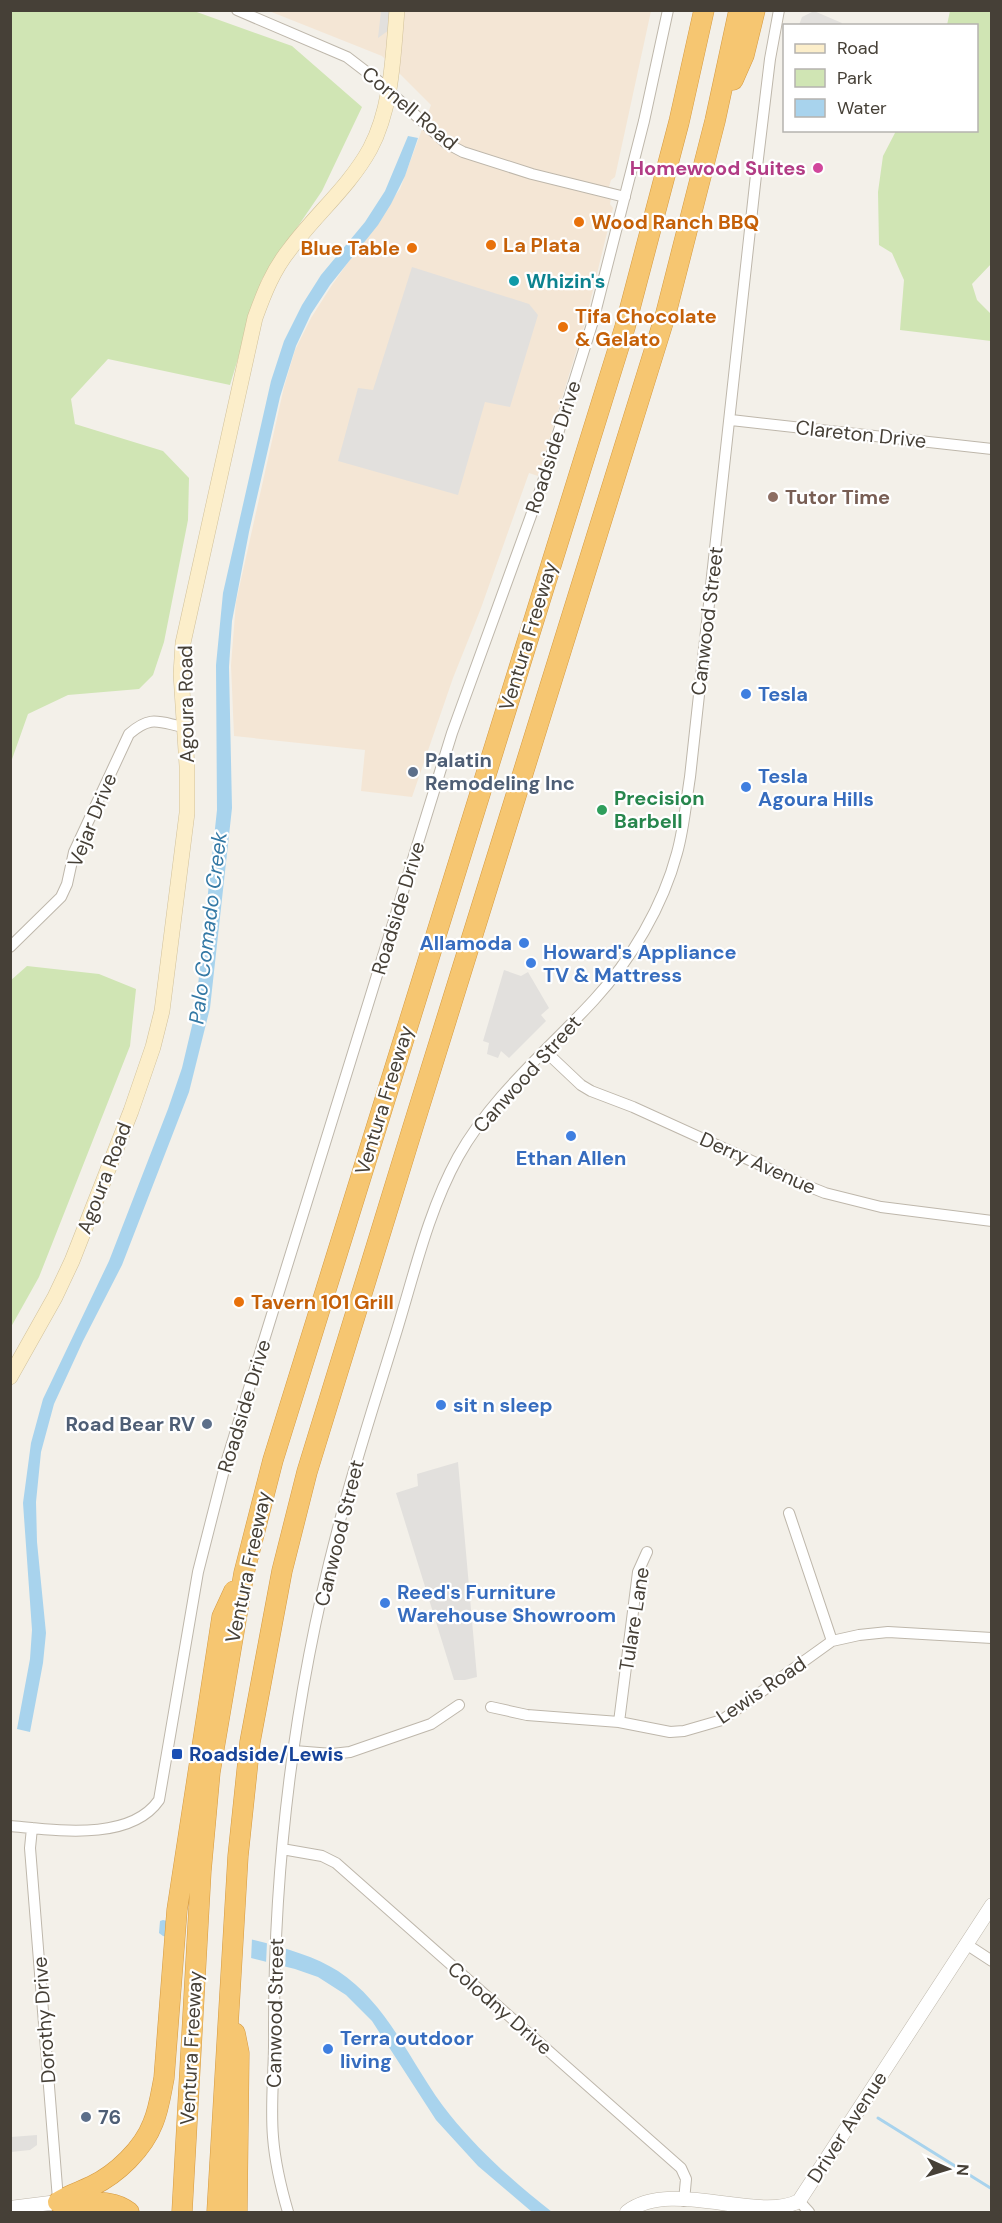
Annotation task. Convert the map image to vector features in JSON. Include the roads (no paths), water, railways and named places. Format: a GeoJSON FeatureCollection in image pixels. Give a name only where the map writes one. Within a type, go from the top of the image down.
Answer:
{"type":"FeatureCollection","features":[{"type":"Feature","properties":{"kind":"highway","name":"Ventura Freeway"},"geometry":{"type":"LineString","coordinates":[[182,2212],[199,1915],[210,1773],[244,1573],[273,1460],[625,327],[679,122],[704,10]]}},
{"type":"Feature","properties":{"kind":"highway","name":"Ventura Freeway"},"geometry":{"type":"LineString","coordinates":[[217,2212],[238,1856],[250,1742],[282,1572],[307,1472],[666,313],[715,121],[740,10]]}},
{"type":"Feature","properties":{"kind":"highway"},"geometry":{"type":"LineString","coordinates":[[715,121],[744,54],[755,10]]}},
{"type":"Feature","properties":{"kind":"highway"},"geometry":{"type":"LineString","coordinates":[[58,2207],[70,2193],[92,2187],[115,2172],[135,2152],[153,2125],[164,2078],[177,1910],[222,1617],[244,1573]]}},
{"type":"Feature","properties":{"kind":"highway"},"geometry":{"type":"LineString","coordinates":[[229,1996],[239,2053],[237,2212]]}},
{"type":"Feature","properties":{"kind":"highway"},"geometry":{"type":"LineString","coordinates":[[58,2207],[98,2202],[123,2207],[129,2212]]}},
{"type":"Feature","properties":{"kind":"main road","name":"Agoura Road"},"geometry":{"type":"LineString","coordinates":[[10,1377],[55,1297],[72,1261],[153,1047],[162,1011],[187,813],[181,674],[183,643],[255,318],[278,266],[290,249],[344,188],[370,148],[384,115],[397,10]]}},
{"type":"Feature","properties":{"kind":"street","name":"Cornell Road"},"geometry":{"type":"LineString","coordinates":[[237,10],[347,57],[362,67],[446,143],[463,152],[532,174],[625,197]]}},
{"type":"Feature","properties":{"kind":"street","name":"Roadside Drive"},"geometry":{"type":"LineString","coordinates":[[32,1828],[92,1831],[132,1822],[152,1810],[159,1800],[198,1572],[225,1466],[452,733],[541,488],[593,321],[625,197],[668,10]]}},
{"type":"Feature","properties":{"kind":"street","name":"Canwood Street"},"geometry":{"type":"LineString","coordinates":[[288,2212],[277,2171],[273,2135],[275,1972],[282,1849],[294,1751],[315,1630],[336,1535],[356,1463],[439,1198],[456,1160],[490,1109],[597,997],[634,948],[656,907],[676,857],[690,777],[756,175],[770,59],[779,10]]}},
{"type":"Feature","properties":{"kind":"street","name":"Clareton Drive"},"geometry":{"type":"LineString","coordinates":[[730,420],[992,448]]}},
{"type":"Feature","properties":{"kind":"street","name":"Vejar Drive"},"geometry":{"type":"LineString","coordinates":[[10,947],[61,897],[67,884],[74,852],[129,734],[141,724],[153,720],[184,727]]}},
{"type":"Feature","properties":{"kind":"street","name":"Derry Avenue"},"geometry":{"type":"LineString","coordinates":[[545,1052],[581,1085],[591,1091],[633,1107],[800,1184],[825,1193],[881,1207],[992,1221]]}},
{"type":"Feature","properties":{"kind":"street"},"geometry":{"type":"LineString","coordinates":[[789,1513],[832,1641]]}},
{"type":"Feature","properties":{"kind":"street","name":"Tulare Lane"},"geometry":{"type":"LineString","coordinates":[[619,1722],[638,1572],[647,1552]]}},
{"type":"Feature","properties":{"kind":"street","name":"Lewis Road"},"geometry":{"type":"LineString","coordinates":[[491,1707],[547,1717],[619,1722],[669,1732],[713,1724],[832,1641],[888,1632],[992,1638]]}},
{"type":"Feature","properties":{"kind":"street"},"geometry":{"type":"LineString","coordinates":[[294,1751],[332,1754],[350,1752],[431,1724],[459,1705]]}},
{"type":"Feature","properties":{"kind":"street"},"geometry":{"type":"LineString","coordinates":[[10,1826],[32,1828]]}},
{"type":"Feature","properties":{"kind":"street","name":"Dorothy Drive"},"geometry":{"type":"LineString","coordinates":[[32,1828],[30,1848],[58,2207]]}},
{"type":"Feature","properties":{"kind":"street","name":"Colodny Drive"},"geometry":{"type":"LineString","coordinates":[[282,1849],[322,1856],[336,1863],[681,2168],[686,2179],[684,2201]]}},
{"type":"Feature","properties":{"kind":"street","name":"Driver Avenue"},"geometry":{"type":"LineString","coordinates":[[627,2212],[646,2203],[684,2201],[773,2210],[791,2206],[799,2200],[992,1905]]}},
{"type":"Feature","properties":{"kind":"street"},"geometry":{"type":"LineString","coordinates":[[966,1944],[992,1961]]}},
{"type":"Feature","properties":{"kind":"street"},"geometry":{"type":"LineString","coordinates":[[799,2200],[809,2212]]}},
{"type":"Feature","properties":{"kind":"street"},"geometry":{"type":"LineString","coordinates":[[10,2208],[58,2207]]}},
{"type":"Feature","properties":{"kind":"water","name":"Palo Comado Creek"},"geometry":{"type":"Polygon","coordinates":[[[408,136],[418,138],[405,176],[378,225],[330,285],[311,314],[296,346],[280,397],[249,532],[232,621],[229,667],[232,808],[210,1008],[189,1092],[122,1265],[54,1404],[41,1452],[36,1502],[37,1542],[46,1633],[43,1663],[30,1732],[17,1729],[30,1659],[32,1630],[23,1503],[31,1443],[43,1399],[109,1261],[168,1109],[182,1068],[195,1013],[217,810],[216,665],[223,593],[271,381],[284,341],[302,305],[321,275],[365,222],[385,191],[408,136]]]}},
{"type":"Feature","properties":{"kind":"water"},"geometry":{"type":"Polygon","coordinates":[[[160,1921],[277,1946],[300,1953],[338,1971],[373,2002],[400,2038],[436,2097],[461,2129],[498,2166],[552,2212],[532,2212],[478,2166],[436,2120],[372,2021],[346,1995],[318,1977],[295,1969],[163,1936],[159,1933],[160,1921]]]}},
{"type":"Feature","properties":{"kind":"waterway"},"geometry":{"type":"LineString","coordinates":[[878,2118],[992,2189]]}},
{"type":"Feature","properties":{"kind":"place","name":"Homewood Suites"},"geometry":{"type":"Point","coordinates":[818,168]}},
{"type":"Feature","properties":{"kind":"place","name":"Wood Ranch BBQ"},"geometry":{"type":"Point","coordinates":[579,222]}},
{"type":"Feature","properties":{"kind":"place","name":"La Plata"},"geometry":{"type":"Point","coordinates":[491,245]}},
{"type":"Feature","properties":{"kind":"place","name":"Blue Table"},"geometry":{"type":"Point","coordinates":[412,248]}},
{"type":"Feature","properties":{"kind":"place","name":"Whizin's"},"geometry":{"type":"Point","coordinates":[514,281]}},
{"type":"Feature","properties":{"kind":"place","name":"Tifa Chocolate & Gelato"},"geometry":{"type":"Point","coordinates":[563,327]}},
{"type":"Feature","properties":{"kind":"place","name":"Tutor Time"},"geometry":{"type":"Point","coordinates":[773,497]}},
{"type":"Feature","properties":{"kind":"place","name":"Tesla"},"geometry":{"type":"Point","coordinates":[746,694]}},
{"type":"Feature","properties":{"kind":"place","name":"Palatin Remodeling Inc"},"geometry":{"type":"Point","coordinates":[413,772]}},
{"type":"Feature","properties":{"kind":"place","name":"Tesla Agoura Hills"},"geometry":{"type":"Point","coordinates":[746,787]}},
{"type":"Feature","properties":{"kind":"place","name":"Precision Barbell"},"geometry":{"type":"Point","coordinates":[602,810]}},
{"type":"Feature","properties":{"kind":"place","name":"Allamoda"},"geometry":{"type":"Point","coordinates":[524,943]}},
{"type":"Feature","properties":{"kind":"place","name":"Howard's Appliance TV & Mattress"},"geometry":{"type":"Point","coordinates":[531,963]}},
{"type":"Feature","properties":{"kind":"place","name":"Ethan Allen"},"geometry":{"type":"Point","coordinates":[571,1136]}},
{"type":"Feature","properties":{"kind":"place","name":"Tavern 101 Grill"},"geometry":{"type":"Point","coordinates":[239,1302]}},
{"type":"Feature","properties":{"kind":"place","name":"sit n sleep"},"geometry":{"type":"Point","coordinates":[441,1405]}},
{"type":"Feature","properties":{"kind":"place","name":"Road Bear RV"},"geometry":{"type":"Point","coordinates":[207,1424]}},
{"type":"Feature","properties":{"kind":"place","name":"Reed's Furniture Warehouse Showroom"},"geometry":{"type":"Point","coordinates":[385,1603]}},
{"type":"Feature","properties":{"kind":"place","name":"Roadside/Lewis"},"geometry":{"type":"Point","coordinates":[177,1754]}},
{"type":"Feature","properties":{"kind":"place","name":"Terra outdoor living"},"geometry":{"type":"Point","coordinates":[328,2049]}},
{"type":"Feature","properties":{"kind":"place","name":"76"},"geometry":{"type":"Point","coordinates":[86,2117]}}]}
